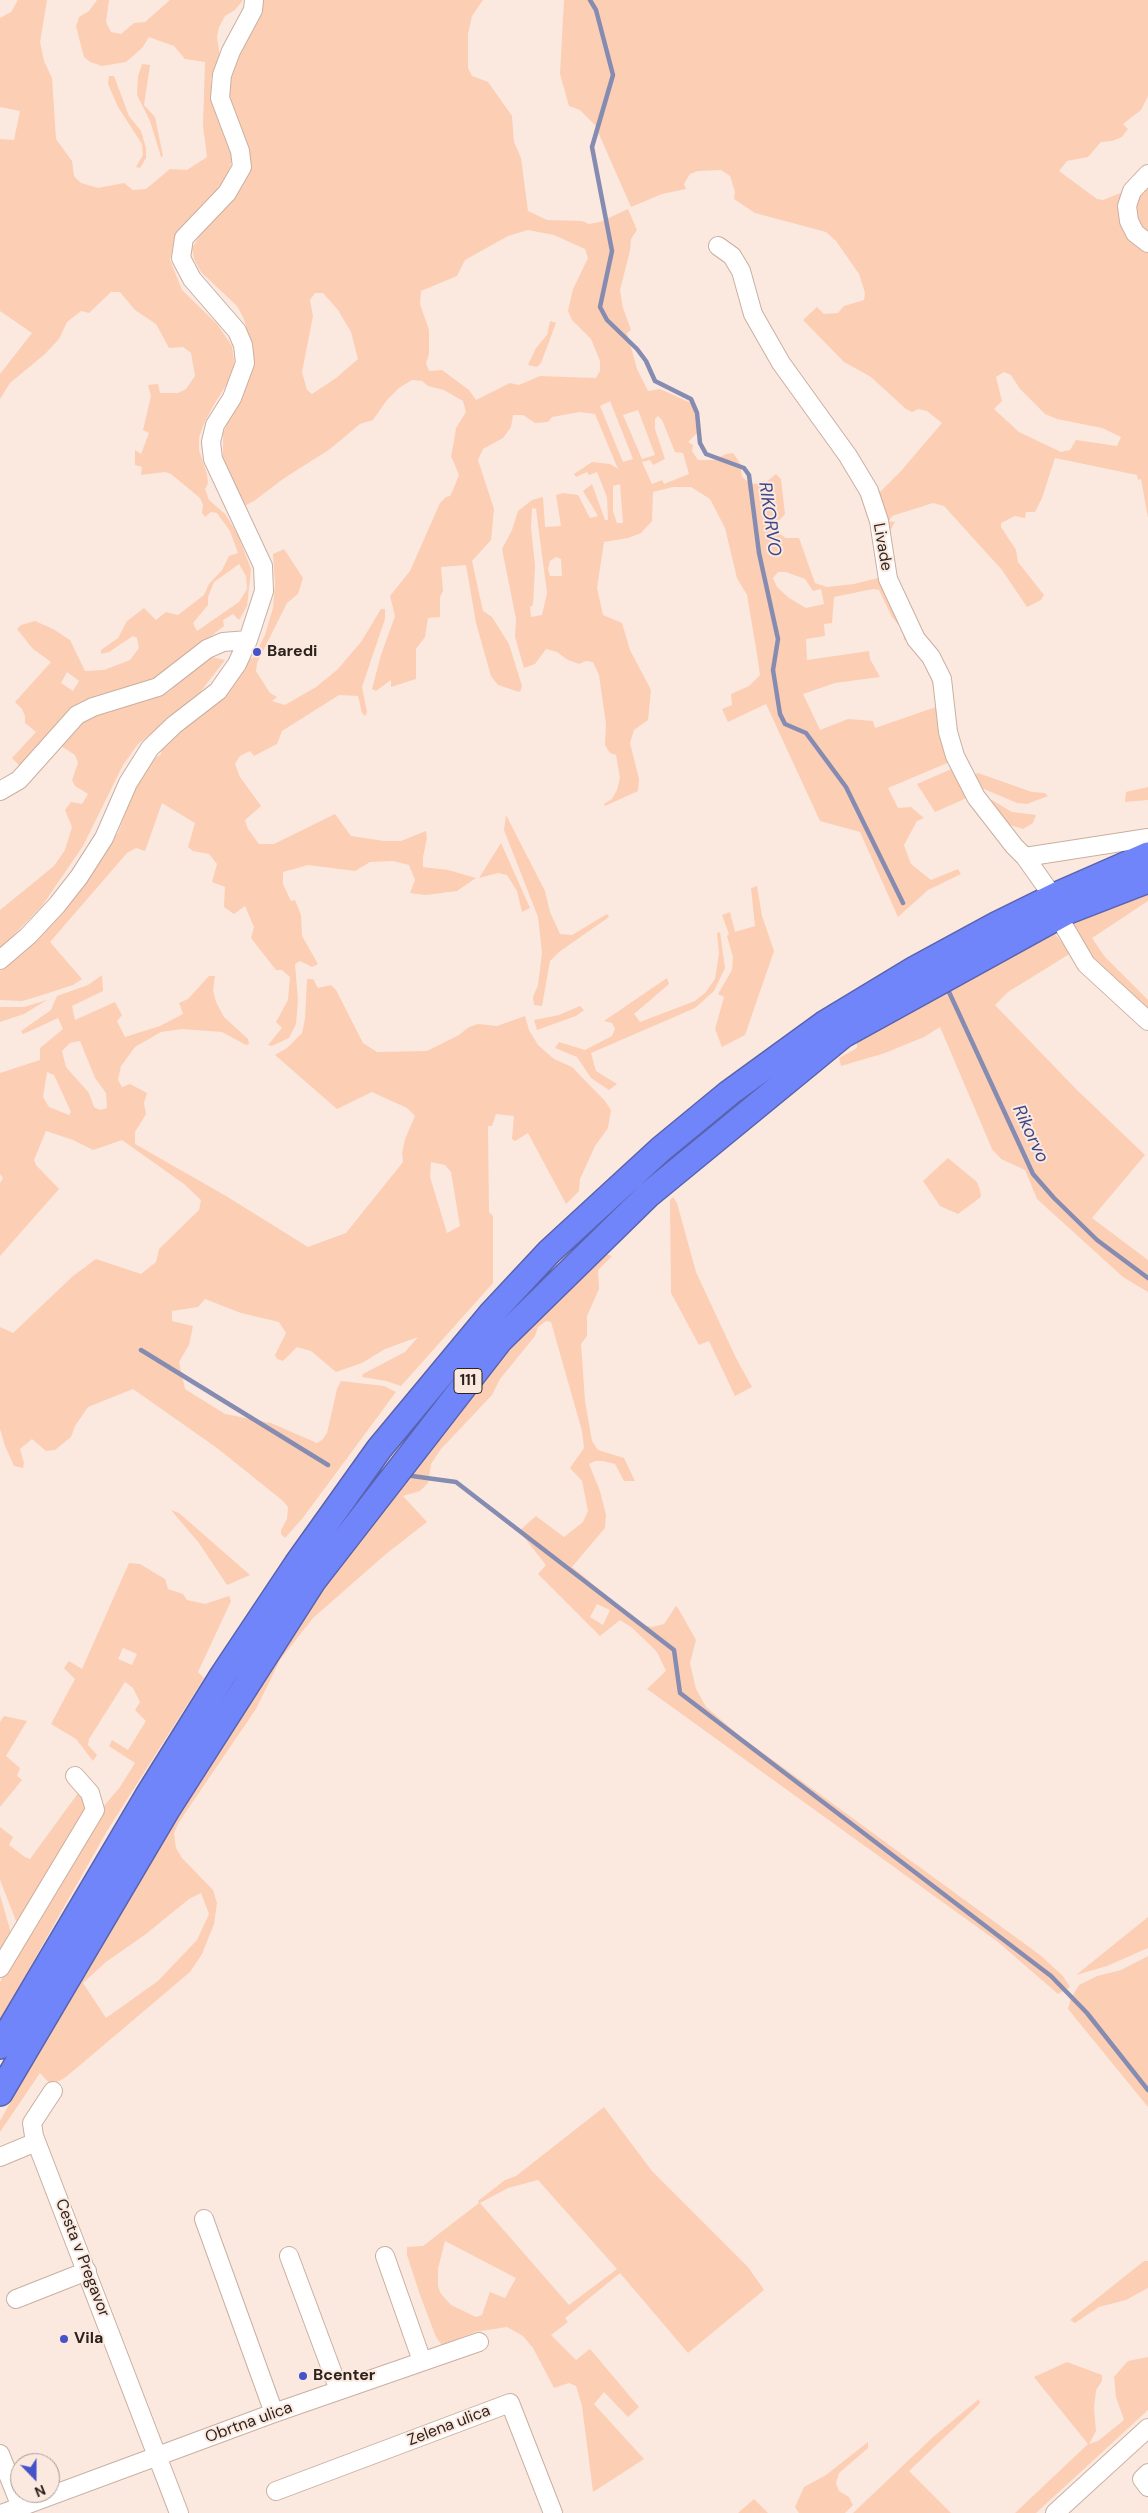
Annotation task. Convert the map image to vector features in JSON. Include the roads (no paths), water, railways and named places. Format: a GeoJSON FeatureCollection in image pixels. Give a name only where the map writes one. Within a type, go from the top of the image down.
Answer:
{"type":"FeatureCollection","features":[{"type":"Feature","properties":{"kind":"highway","name":"111"},"geometry":{"type":"LineString","coordinates":[[0,2046],[152,1789],[223,1675],[297,1564],[379,1449],[492,1313],[549,1252],[661,1149],[729,1093],[824,1024],[915,969],[996,925],[1059,894],[1148,855]]}},
{"type":"Feature","properties":{"kind":"highway","name":"111"},"geometry":{"type":"LineString","coordinates":[[0,2093],[168,1808],[314,1581],[500,1340],[648,1195],[844,1035],[1068,911],[1148,880]]}},
{"type":"Feature","properties":{"kind":"street"},"geometry":{"type":"LineString","coordinates":[[0,960],[34,930],[79,877],[104,838],[128,783],[150,748],[174,725],[218,691],[237,664],[248,640],[264,591],[263,566],[213,459],[211,442],[215,425],[232,398],[245,362],[242,346],[237,331],[192,279],[181,258],[184,238],[227,193],[242,167],[235,132],[220,98],[222,75],[231,51],[253,10],[254,0]]}},
{"type":"Feature","properties":{"kind":"street"},"geometry":{"type":"LineString","coordinates":[[1148,174],[1132,191],[1127,206],[1129,221],[1135,233],[1148,243]]}},
{"type":"Feature","properties":{"kind":"street","name":"Livade"},"geometry":{"type":"LineString","coordinates":[[718,246],[732,256],[741,271],[753,314],[781,363],[848,456],[869,491],[879,521],[888,579],[912,632],[931,657],[942,679],[948,732],[955,756],[976,796],[1014,846],[1025,857],[1047,888]]}},
{"type":"Feature","properties":{"kind":"street"},"geometry":{"type":"LineString","coordinates":[[0,791],[19,780],[77,715],[93,707],[158,688],[207,649],[223,642],[248,640]]}},
{"type":"Feature","properties":{"kind":"street"},"geometry":{"type":"LineString","coordinates":[[1025,857],[1148,838]]}},
{"type":"Feature","properties":{"kind":"street"},"geometry":{"type":"LineString","coordinates":[[1065,928],[1086,964],[1148,1021]]}},
{"type":"Feature","properties":{"kind":"street"},"geometry":{"type":"LineString","coordinates":[[0,1968],[95,1810],[90,1793],[75,1776]]}},
{"type":"Feature","properties":{"kind":"street","name":"Cesta v Pregavor"},"geometry":{"type":"LineString","coordinates":[[54,2091],[32,2123],[36,2142],[179,2513]]}},
{"type":"Feature","properties":{"kind":"street"},"geometry":{"type":"LineString","coordinates":[[0,2157],[36,2142]]}},
{"type":"Feature","properties":{"kind":"street"},"geometry":{"type":"LineString","coordinates":[[204,2219],[274,2413]]}},
{"type":"Feature","properties":{"kind":"street"},"geometry":{"type":"LineString","coordinates":[[289,2256],[340,2390]]}},
{"type":"Feature","properties":{"kind":"street"},"geometry":{"type":"LineString","coordinates":[[385,2256],[422,2361]]}},
{"type":"Feature","properties":{"kind":"street"},"geometry":{"type":"LineString","coordinates":[[16,2299],[86,2271]]}},
{"type":"Feature","properties":{"kind":"street","name":"Obrtna ulica"},"geometry":{"type":"LineString","coordinates":[[4,2513],[274,2413],[479,2342]]}},
{"type":"Feature","properties":{"kind":"street","name":"Zelena ulica"},"geometry":{"type":"LineString","coordinates":[[276,2491],[510,2403],[553,2513]]}},
{"type":"Feature","properties":{"kind":"street"},"geometry":{"type":"LineString","coordinates":[[1055,2513],[1148,2428]]}},
{"type":"Feature","properties":{"kind":"street"},"geometry":{"type":"LineString","coordinates":[[0,2454],[21,2507]]}},
{"type":"Feature","properties":{"kind":"waterway","name":"RIKORVO"},"geometry":{"type":"LineString","coordinates":[[590,0],[596,10],[613,75],[592,147],[612,251],[600,307],[607,320],[637,349],[646,361],[655,381],[691,399],[697,413],[700,443],[706,454],[744,468],[749,475],[759,553],[778,639],[773,670],[780,714],[785,724],[806,733],[846,787],[903,903]]}},
{"type":"Feature","properties":{"kind":"waterway","name":"Rikorvo"},"geometry":{"type":"LineString","coordinates":[[949,992],[1033,1174],[1054,1198],[1097,1240],[1148,1278]]}},
{"type":"Feature","properties":{"kind":"waterway"},"geometry":{"type":"LineString","coordinates":[[141,1350],[328,1465]]}},
{"type":"Feature","properties":{"kind":"waterway"},"geometry":{"type":"LineString","coordinates":[[412,1476],[456,1482],[674,1650],[680,1693],[1051,1976],[1087,2013],[1148,2090]]}},
{"type":"Feature","properties":{"kind":"place","name":"Baredi"},"geometry":{"type":"Point","coordinates":[257,652]}},
{"type":"Feature","properties":{"kind":"place","name":"Vila"},"geometry":{"type":"Point","coordinates":[64,2339]}},
{"type":"Feature","properties":{"kind":"place","name":"Bcenter"},"geometry":{"type":"Point","coordinates":[303,2376]}}]}
